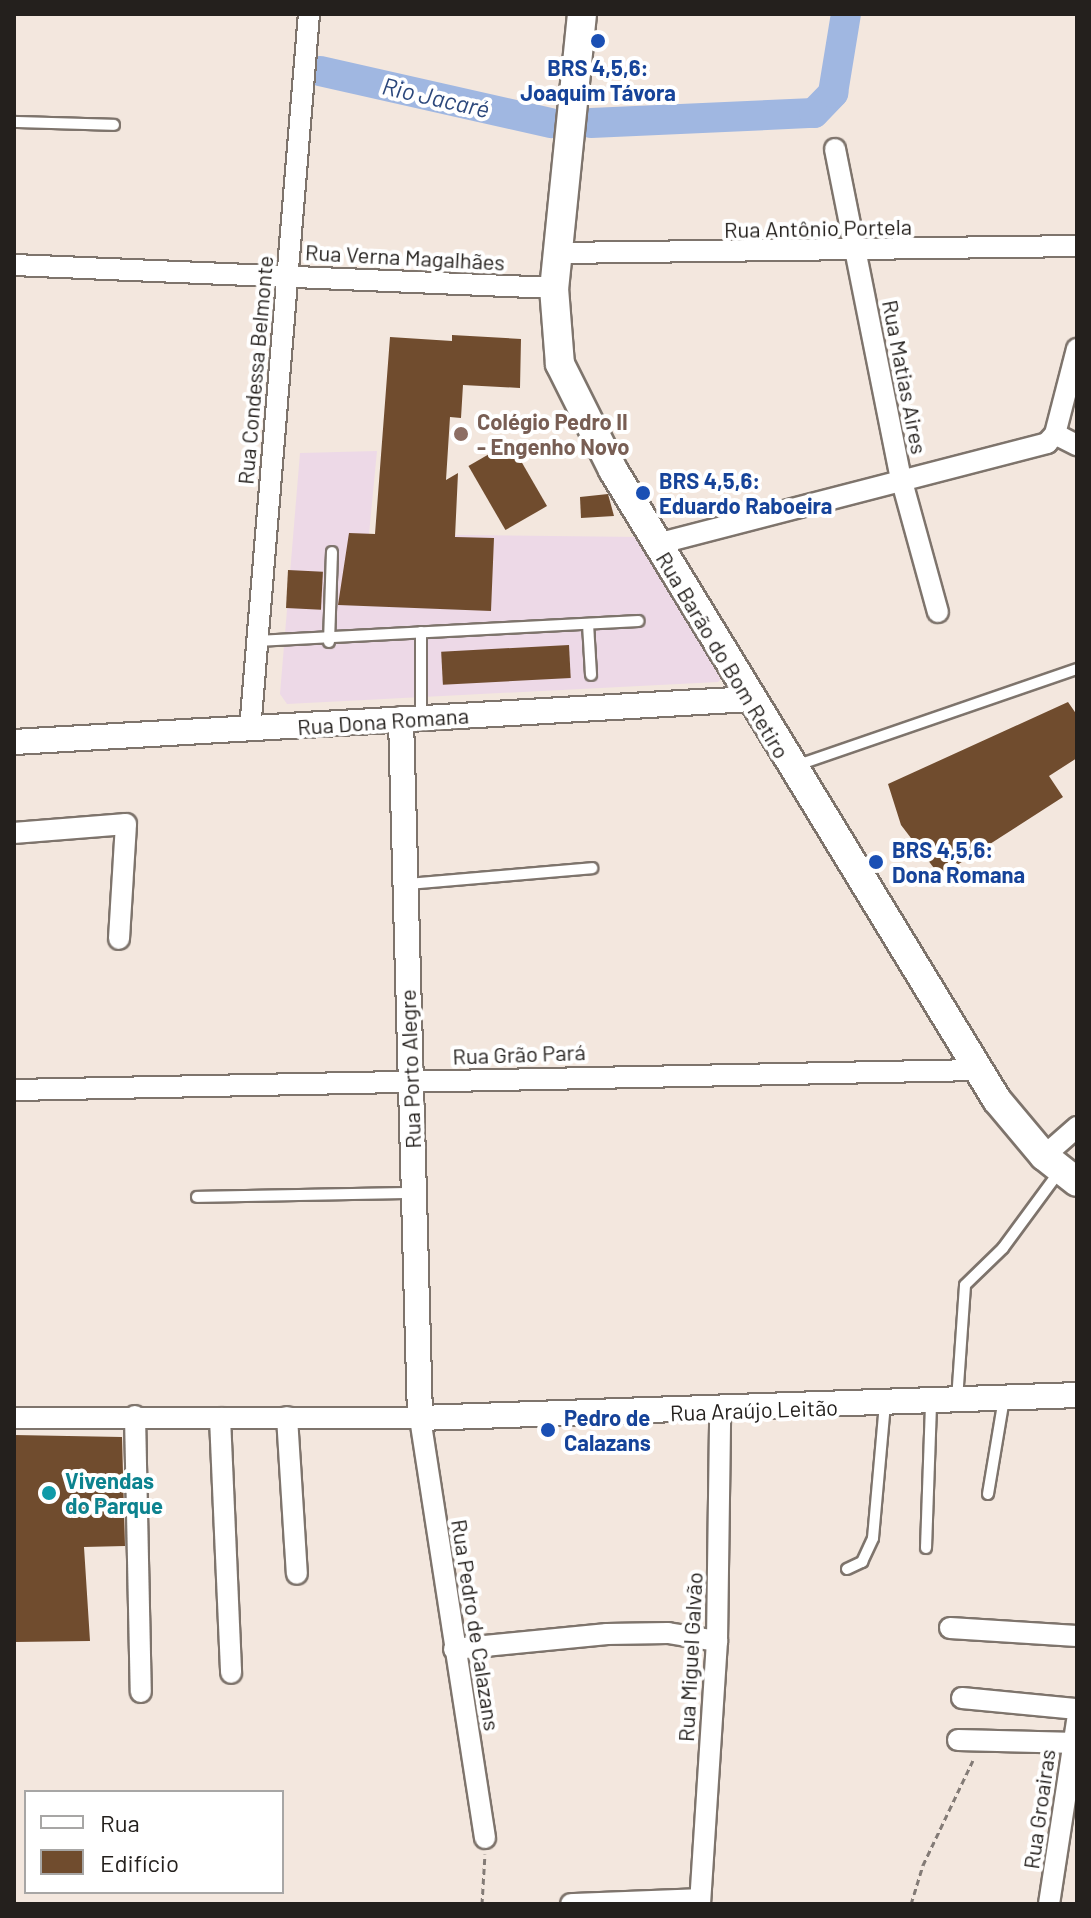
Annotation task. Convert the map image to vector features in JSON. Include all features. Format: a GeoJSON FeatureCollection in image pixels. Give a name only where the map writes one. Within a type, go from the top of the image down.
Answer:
{"type":"FeatureCollection","features":[{"type":"Feature","properties":{"kind":"main road","name":"Rua Barão do Bom Retiro"},"geometry":{"type":"LineString","coordinates":[[582,14],[554,288],[560,364],[657,544],[790,768],[978,1070],[1060,1170]]}},
{"type":"Feature","properties":{"kind":"street","name":"Rua Condessa Belmonte"},"geometry":{"type":"LineString","coordinates":[[250,730],[309,14]]}},
{"type":"Feature","properties":{"kind":"street","name":"Rua Matias Aires"},"geometry":{"type":"LineString","coordinates":[[835,149],[901,478],[938,612]]}},
{"type":"Feature","properties":{"kind":"street","name":"Rua Antônio Portela"},"geometry":{"type":"LineString","coordinates":[[559,253],[856,252],[1077,246]]}},
{"type":"Feature","properties":{"kind":"street","name":"Rua Verna Magalhães"},"geometry":{"type":"LineString","coordinates":[[14,265],[554,288]]}},
{"type":"Feature","properties":{"kind":"street"},"geometry":{"type":"LineString","coordinates":[[657,544],[901,478],[1047,443],[1055,434],[1077,349]]}},
{"type":"Feature","properties":{"kind":"street"},"geometry":{"type":"LineString","coordinates":[[1055,434],[1077,445]]}},
{"type":"Feature","properties":{"kind":"street","name":"Rua Dona Romana"},"geometry":{"type":"LineString","coordinates":[[14,742],[751,699]]}},
{"type":"Feature","properties":{"kind":"street","name":"Rua Porto Alegre"},"geometry":{"type":"LineString","coordinates":[[411,718],[405,884],[420,1418]]}},
{"type":"Feature","properties":{"kind":"street"},"geometry":{"type":"LineString","coordinates":[[14,833],[126,824],[119,939]]}},
{"type":"Feature","properties":{"kind":"street","name":"Rua Grão Pará"},"geometry":{"type":"LineString","coordinates":[[14,1090],[978,1070]]}},
{"type":"Feature","properties":{"kind":"street"},"geometry":{"type":"LineString","coordinates":[[1060,1170],[1077,1127]]}},
{"type":"Feature","properties":{"kind":"street","name":"Rua Araújo Leitão"},"geometry":{"type":"LineString","coordinates":[[14,1418],[420,1418],[720,1412],[1077,1395]]}},
{"type":"Feature","properties":{"kind":"street","name":"Rua Miguel Galvão"},"geometry":{"type":"LineString","coordinates":[[700,1902],[717,1641],[720,1412]]}},
{"type":"Feature","properties":{"kind":"street"},"geometry":{"type":"LineString","coordinates":[[135,1416],[141,1692]]}},
{"type":"Feature","properties":{"kind":"street"},"geometry":{"type":"LineString","coordinates":[[287,1417],[297,1574]]}},
{"type":"Feature","properties":{"kind":"street"},"geometry":{"type":"LineString","coordinates":[[220,1418],[231,1673]]}},
{"type":"Feature","properties":{"kind":"street","name":"Rua Pedro de Calazans"},"geometry":{"type":"LineString","coordinates":[[420,1418],[485,1838]]}},
{"type":"Feature","properties":{"kind":"street"},"geometry":{"type":"LineString","coordinates":[[950,1628],[1077,1636]]}},
{"type":"Feature","properties":{"kind":"street"},"geometry":{"type":"LineString","coordinates":[[454,1649],[607,1634],[668,1633],[717,1641]]}},
{"type":"Feature","properties":{"kind":"street"},"geometry":{"type":"LineString","coordinates":[[962,1698],[1077,1709]]}},
{"type":"Feature","properties":{"kind":"street","name":"Rua Groairas"},"geometry":{"type":"LineString","coordinates":[[1049,1904],[1077,1720]]}},
{"type":"Feature","properties":{"kind":"street"},"geometry":{"type":"LineString","coordinates":[[958,1740],[1075,1743]]}},
{"type":"Feature","properties":{"kind":"street"},"geometry":{"type":"LineString","coordinates":[[571,1904],[700,1902]]}},
{"type":"Feature","properties":{"kind":"lane"},"geometry":{"type":"LineString","coordinates":[[14,122],[114,125]]}},
{"type":"Feature","properties":{"kind":"lane"},"geometry":{"type":"LineString","coordinates":[[329,642],[332,552]]}},
{"type":"Feature","properties":{"kind":"lane"},"geometry":{"type":"LineString","coordinates":[[257,641],[329,642],[421,632],[638,621]]}},
{"type":"Feature","properties":{"kind":"lane"},"geometry":{"type":"LineString","coordinates":[[588,624],[591,675]]}},
{"type":"Feature","properties":{"kind":"lane"},"geometry":{"type":"LineString","coordinates":[[411,718],[421,632]]}},
{"type":"Feature","properties":{"kind":"lane"},"geometry":{"type":"LineString","coordinates":[[790,768],[1077,669]]}},
{"type":"Feature","properties":{"kind":"lane"},"geometry":{"type":"LineString","coordinates":[[405,884],[592,868]]}},
{"type":"Feature","properties":{"kind":"lane"},"geometry":{"type":"LineString","coordinates":[[957,1400],[965,1285],[976,1268],[1003,1248],[1060,1170]]}},
{"type":"Feature","properties":{"kind":"lane"},"geometry":{"type":"LineString","coordinates":[[197,1197],[414,1193]]}},
{"type":"Feature","properties":{"kind":"lane"},"geometry":{"type":"LineString","coordinates":[[988,1494],[1004,1398]]}},
{"type":"Feature","properties":{"kind":"lane"},"geometry":{"type":"LineString","coordinates":[[926,1548],[931,1402]]}},
{"type":"Feature","properties":{"kind":"lane"},"geometry":{"type":"LineString","coordinates":[[847,1569],[862,1562],[873,1538],[885,1404]]}},
{"type":"Feature","properties":{"kind":"path"},"geometry":{"type":"LineString","coordinates":[[911,1904],[923,1865],[982,1742]]}},
{"type":"Feature","properties":{"kind":"path"},"geometry":{"type":"LineString","coordinates":[[482,1904],[485,1838]]}},
{"type":"Feature","properties":{"kind":"shaded area"},"geometry":{"type":"Polygon","coordinates":[[[377,451],[369,534],[641,537],[725,675],[718,682],[287,704],[280,694],[300,453],[377,451]]]}},
{"type":"Feature","properties":{"kind":"building"},"geometry":{"type":"Polygon","coordinates":[[[452,335],[521,339],[520,388],[463,385],[461,418],[450,417],[446,480],[458,473],[455,537],[494,538],[491,611],[338,605],[349,533],[375,534],[390,337],[452,341],[452,335]]]}},
{"type":"Feature","properties":{"kind":"building"},"geometry":{"type":"Polygon","coordinates":[[[510,442],[547,506],[505,530],[468,466],[510,442]]]}},
{"type":"Feature","properties":{"kind":"building"},"geometry":{"type":"Polygon","coordinates":[[[608,494],[614,516],[581,518],[580,497],[608,494]]]}},
{"type":"Feature","properties":{"kind":"building"},"geometry":{"type":"Polygon","coordinates":[[[288,570],[323,572],[321,610],[286,608],[288,570]]]}},
{"type":"Feature","properties":{"kind":"building"},"geometry":{"type":"Polygon","coordinates":[[[569,645],[571,678],[443,685],[441,652],[569,645]]]}},
{"type":"Feature","properties":{"kind":"building"},"geometry":{"type":"Polygon","coordinates":[[[1068,702],[1077,715],[1077,758],[1049,776],[1063,797],[940,876],[901,825],[888,784],[1068,702]]]}},
{"type":"Feature","properties":{"kind":"building","name":"Vivendas do Parque"},"geometry":{"type":"Polygon","coordinates":[[[14,1435],[122,1437],[125,1546],[84,1547],[90,1641],[14,1642],[14,1435]]]}},
{"type":"Feature","properties":{"kind":"waterway","name":"Rio Jacaré"},"geometry":{"type":"LineString","coordinates":[[591,123],[814,113],[833,93],[846,14]]}},
{"type":"Feature","properties":{"kind":"waterway","name":"Rio Jacaré"},"geometry":{"type":"LineString","coordinates":[[320,71],[551,123]]}},
{"type":"Feature","properties":{"kind":"place","name":"BRS 4,5,6: Joaquim Távora"},"geometry":{"type":"Point","coordinates":[598,41]}},
{"type":"Feature","properties":{"kind":"place","name":"Colégio Pedro II - Engenho Novo"},"geometry":{"type":"Point","coordinates":[461,434]}},
{"type":"Feature","properties":{"kind":"place","name":"BRS 4,5,6: Eduardo Raboeira"},"geometry":{"type":"Point","coordinates":[643,493]}},
{"type":"Feature","properties":{"kind":"place","name":"BRS 4,5,6: Dona Romana"},"geometry":{"type":"Point","coordinates":[876,862]}},
{"type":"Feature","properties":{"kind":"place","name":"Pedro de Calazans"},"geometry":{"type":"Point","coordinates":[548,1430]}},
{"type":"Feature","properties":{"kind":"place","name":"Vivendas do Parque"},"geometry":{"type":"Point","coordinates":[49,1493]}}]}
